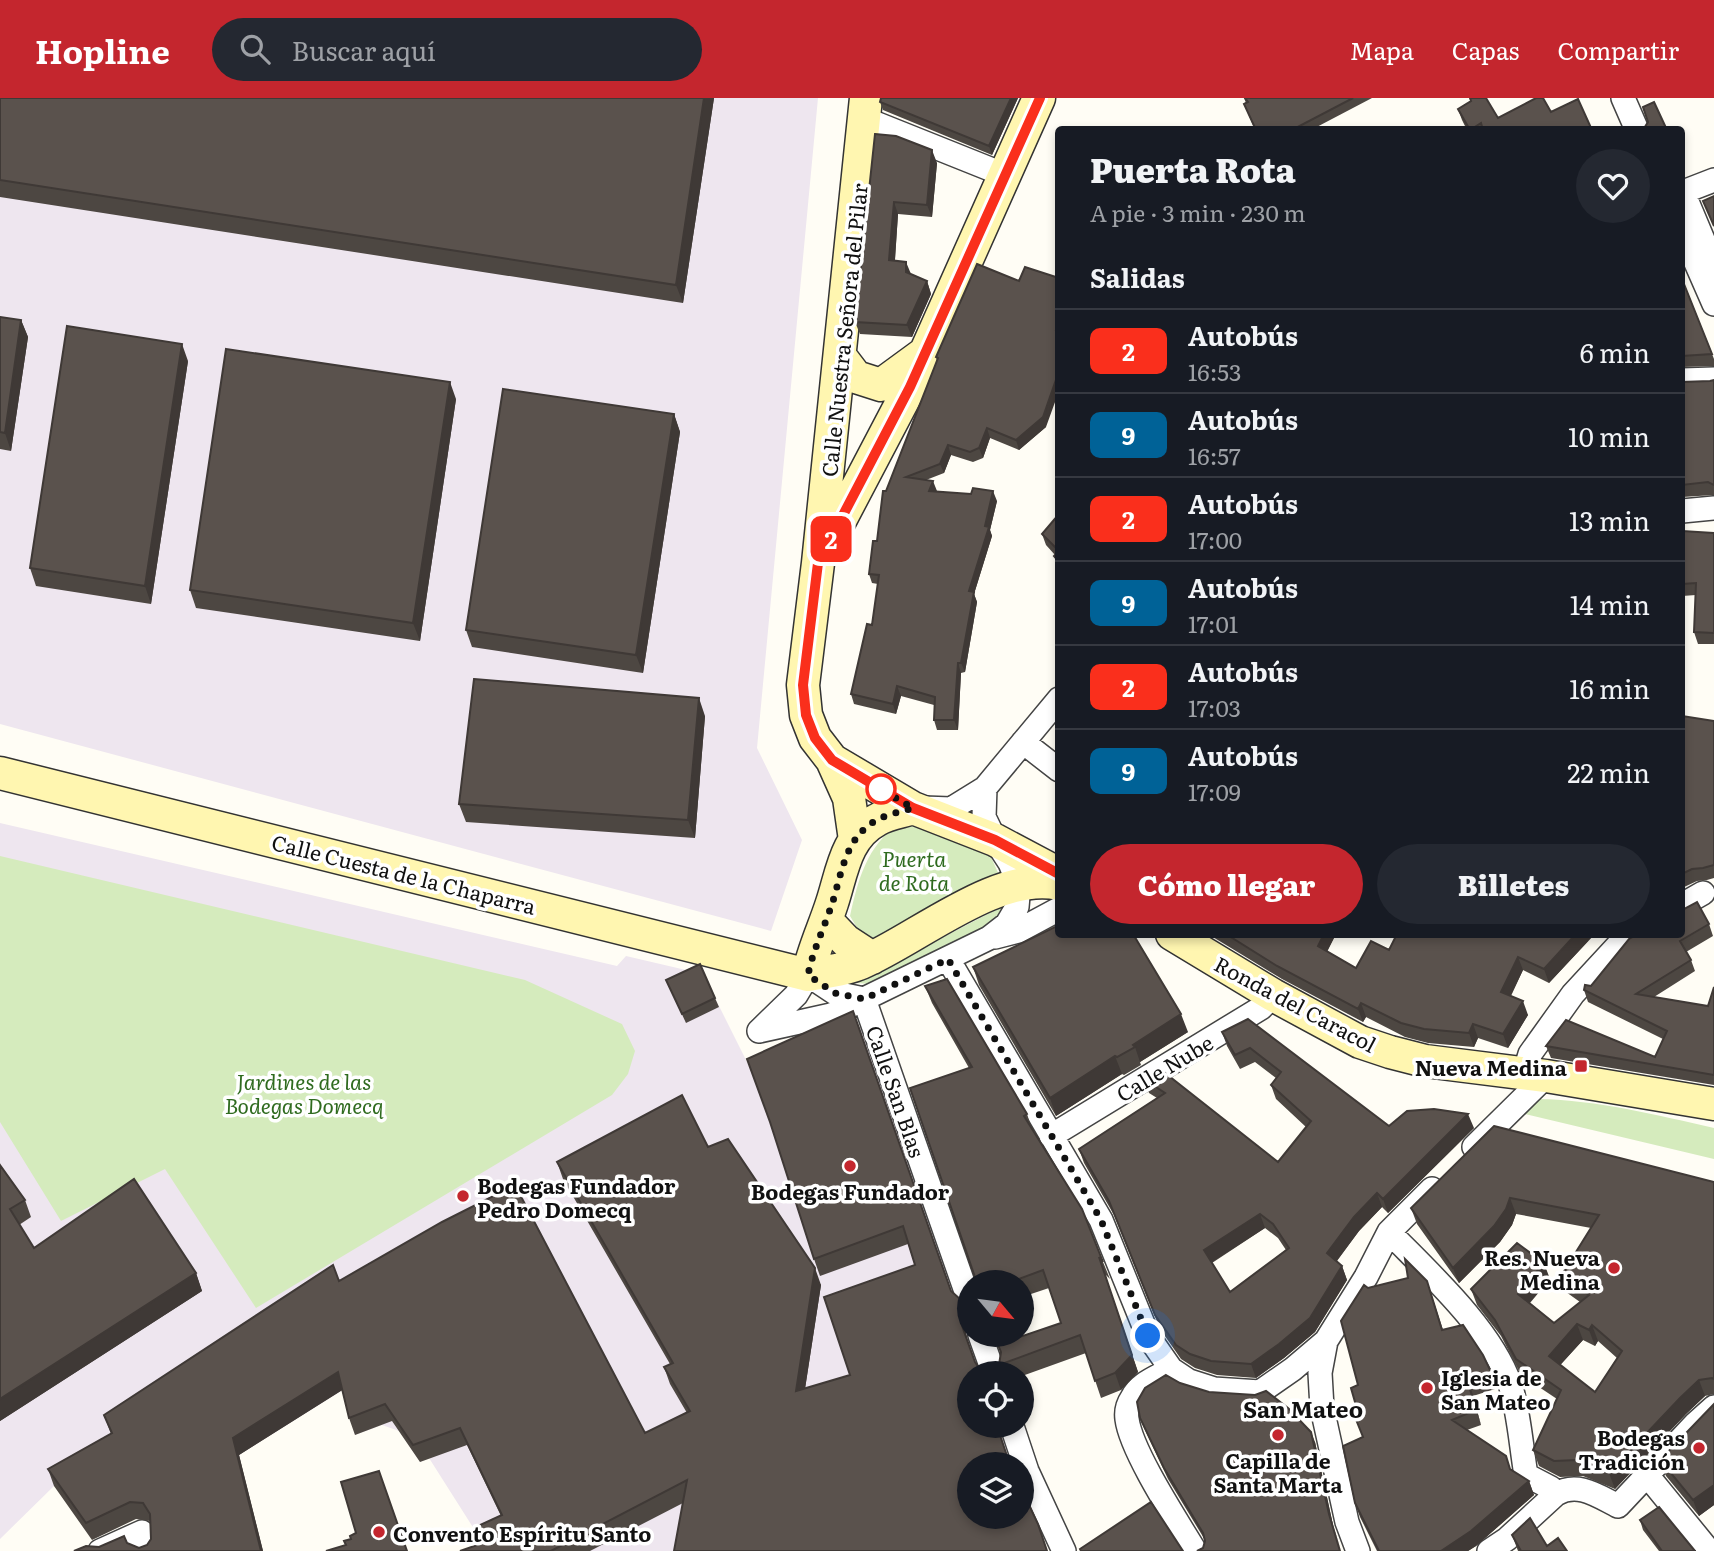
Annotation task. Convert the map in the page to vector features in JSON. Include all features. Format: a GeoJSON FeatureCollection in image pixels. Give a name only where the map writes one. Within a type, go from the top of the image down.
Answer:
{"type":"FeatureCollection","features":[{"type":"Feature","properties":{"kind":"street"},"geometry":{"type":"LineString","coordinates":[[818,563],[904,399],[1040,98]]}},
{"type":"Feature","properties":{"kind":"street"},"geometry":{"type":"LineString","coordinates":[[1623,98],[1635,126]]}},
{"type":"Feature","properties":{"kind":"street"},"geometry":{"type":"LineString","coordinates":[[865,109],[1005,175]]}},
{"type":"Feature","properties":{"kind":"street","name":"Calle Nuestra Señora del Pilar"},"geometry":{"type":"LineString","coordinates":[[832,760],[815,738],[806,715],[803,685],[865,109]]}},
{"type":"Feature","properties":{"kind":"street"},"geometry":{"type":"LineString","coordinates":[[1685,190],[1714,180]]}},
{"type":"Feature","properties":{"kind":"street"},"geometry":{"type":"LineString","coordinates":[[1685,196],[1714,266]]}},
{"type":"Feature","properties":{"kind":"street"},"geometry":{"type":"LineString","coordinates":[[1685,238],[1714,304]]}},
{"type":"Feature","properties":{"kind":"street"},"geometry":{"type":"LineString","coordinates":[[840,356],[856,377],[881,385],[924,354]]}},
{"type":"Feature","properties":{"kind":"street"},"geometry":{"type":"LineString","coordinates":[[1685,380],[1714,379]]}},
{"type":"Feature","properties":{"kind":"street"},"geometry":{"type":"LineString","coordinates":[[1685,511],[1714,508]]}},
{"type":"Feature","properties":{"kind":"street"},"geometry":{"type":"LineString","coordinates":[[985,788],[984,817],[1019,885],[1017,907],[1007,924],[989,938],[831,1015],[759,1031],[796,995],[808,975],[813,949],[826,920],[844,859],[855,840],[876,820],[913,808],[951,808],[985,788],[1055,704]]}},
{"type":"Feature","properties":{"kind":"street"},"geometry":{"type":"LineString","coordinates":[[1023,742],[1055,767]]}},
{"type":"Feature","properties":{"kind":"street"},"geometry":{"type":"LineString","coordinates":[[832,760],[913,808],[995,840],[1055,872]]}},
{"type":"Feature","properties":{"kind":"street"},"geometry":{"type":"LineString","coordinates":[[832,760],[849,798],[855,840]]}},
{"type":"Feature","properties":{"kind":"street","name":"Calle Cuesta de la Chaparra"},"geometry":{"type":"LineString","coordinates":[[0,773],[808,975]]}},
{"type":"Feature","properties":{"kind":"street"},"geometry":{"type":"LineString","coordinates":[[808,975],[858,965],[978,899],[1019,885],[1055,883]]}},
{"type":"Feature","properties":{"kind":"street"},"geometry":{"type":"LineString","coordinates":[[1685,903],[1703,893]]}},
{"type":"Feature","properties":{"kind":"street"},"geometry":{"type":"LineString","coordinates":[[989,938],[1018,931],[1055,911]]}},
{"type":"Feature","properties":{"kind":"street"},"geometry":{"type":"LineString","coordinates":[[826,920],[846,942],[872,958]]}},
{"type":"Feature","properties":{"kind":"street","name":"Ronda del Caracol"},"geometry":{"type":"LineString","coordinates":[[1179,938],[1273,995],[1360,1042],[1390,1052],[1425,1061],[1535,1075],[1714,1104]]}},
{"type":"Feature","properties":{"kind":"street"},"geometry":{"type":"LineString","coordinates":[[1463,1158],[1535,1075],[1530,1054],[1573,994],[1627,938]]}},
{"type":"Feature","properties":{"kind":"street"},"geometry":{"type":"LineString","coordinates":[[948,959],[1101,1220],[1148,1336],[1171,1369],[1189,1381],[1214,1389],[1260,1392],[1293,1369],[1326,1340],[1366,1277],[1389,1232],[1444,1177]]}},
{"type":"Feature","properties":{"kind":"street"},"geometry":{"type":"LineString","coordinates":[[808,975],[835,993],[864,999]]}},
{"type":"Feature","properties":{"kind":"street","name":"Calle Nube"},"geometry":{"type":"LineString","coordinates":[[1051,1136],[1261,1008],[1273,995]]}},
{"type":"Feature","properties":{"kind":"street","name":"Calle San Blas"},"geometry":{"type":"LineString","coordinates":[[864,999],[958,1270]]}},
{"type":"Feature","properties":{"kind":"street"},"geometry":{"type":"LineString","coordinates":[[1389,1232],[1457,1304],[1497,1357],[1510,1385],[1527,1475],[1551,1488],[1556,1494]]}},
{"type":"Feature","properties":{"kind":"street"},"geometry":{"type":"LineString","coordinates":[[1457,1304],[1477,1285]]}},
{"type":"Feature","properties":{"kind":"street"},"geometry":{"type":"LineString","coordinates":[[1326,1340],[1320,1373],[1322,1408],[1347,1522],[1358,1551]]}},
{"type":"Feature","properties":{"kind":"street"},"geometry":{"type":"LineString","coordinates":[[1171,1369],[1141,1386],[1128,1406],[1127,1418],[1142,1458],[1195,1551]]}},
{"type":"Feature","properties":{"kind":"street"},"geometry":{"type":"LineString","coordinates":[[1498,1545],[1565,1489],[1585,1489],[1618,1506],[1714,1407]]}},
{"type":"Feature","properties":{"kind":"street"},"geometry":{"type":"LineString","coordinates":[[1016,1438],[1027,1471],[1063,1551]]}},
{"type":"Feature","properties":{"kind":"street"},"geometry":{"type":"LineString","coordinates":[[1647,1475],[1709,1551]]}},
{"type":"Feature","properties":{"kind":"street"},"geometry":{"type":"LineString","coordinates":[[100,1551],[143,1542]]}},
{"type":"Feature","properties":{"kind":"shaded area"},"geometry":{"type":"Polygon","coordinates":[[[0,98],[818,98],[757,748],[802,840],[771,931],[0,724],[0,98]]]}},
{"type":"Feature","properties":{"kind":"shaded area","name":"Bodegas Fundador Pedro Domecq"},"geometry":{"type":"Polygon","coordinates":[[[0,823],[617,966],[626,956],[703,974],[751,1070],[868,1024],[957,1287],[957,1348],[976,1348],[981,1361],[957,1361],[957,1438],[1009,1438],[1014,1452],[957,1452],[957,1529],[1034,1529],[1034,1512],[1047,1551],[488,1551],[429,1458],[420,1462],[399,1431],[382,1425],[355,1435],[343,1390],[239,1455],[257,1532],[153,1551],[146,1490],[54,1486],[0,1539],[0,823]]]}},
{"type":"Feature","properties":{"kind":"green space","name":"Puerta de Rota"},"geometry":{"type":"Polygon","coordinates":[[[899,824],[925,824],[991,857],[999,875],[872,940],[859,931],[850,916],[853,903],[872,853],[879,842],[899,824]]]}},
{"type":"Feature","properties":{"kind":"green space","name":"Jardines de las Bodegas Domecq"},"geometry":{"type":"Polygon","coordinates":[[[0,856],[525,980],[622,1024],[635,1051],[628,1074],[612,1095],[256,1308],[165,1169],[61,1221],[0,1122],[0,856]]]}},
{"type":"Feature","properties":{"kind":"green space"},"geometry":{"type":"Polygon","coordinates":[[[1007,904],[997,922],[872,984],[855,983],[1007,904]]]}},
{"type":"Feature","properties":{"kind":"green space"},"geometry":{"type":"Polygon","coordinates":[[[1539,1099],[1605,1105],[1714,1128],[1714,1159],[1521,1113],[1539,1099]]]}},
{"type":"Feature","properties":{"kind":"building"},"geometry":{"type":"Polygon","coordinates":[[[0,98],[704,98],[676,285],[0,180],[0,98]]]}},
{"type":"Feature","properties":{"kind":"building"},"geometry":{"type":"Polygon","coordinates":[[[881,98],[1011,98],[989,146],[880,102],[881,98]]]}},
{"type":"Feature","properties":{"kind":"building"},"geometry":{"type":"Polygon","coordinates":[[[1245,98],[1353,98],[1300,126],[1254,126],[1244,104],[1248,102],[1245,98]]]}},
{"type":"Feature","properties":{"kind":"building"},"geometry":{"type":"Polygon","coordinates":[[[1470,98],[1486,98],[1498,118],[1536,98],[1543,98],[1551,112],[1578,99],[1590,126],[1482,126],[1481,123],[1468,126],[1458,109],[1471,101],[1470,98]]]}},
{"type":"Feature","properties":{"kind":"building"},"geometry":{"type":"Polygon","coordinates":[[[1654,102],[1665,126],[1646,126],[1648,122],[1643,107],[1654,102]]]}},
{"type":"Feature","properties":{"kind":"building"},"geometry":{"type":"Polygon","coordinates":[[[875,134],[896,136],[932,150],[927,205],[894,202],[889,260],[906,262],[906,272],[927,281],[907,325],[855,322],[875,134]]]}},
{"type":"Feature","properties":{"kind":"building"},"geometry":{"type":"Polygon","coordinates":[[[1714,196],[1714,226],[1703,201],[1714,196]]]}},
{"type":"Feature","properties":{"kind":"building"},"geometry":{"type":"Polygon","coordinates":[[[977,264],[1019,281],[1025,267],[1055,277],[1055,382],[1043,417],[1016,440],[987,428],[979,448],[970,452],[948,445],[940,464],[906,477],[933,481],[929,491],[971,494],[973,488],[993,491],[985,526],[989,527],[969,591],[974,592],[961,663],[958,663],[954,720],[934,720],[935,697],[897,686],[893,704],[851,694],[867,624],[872,625],[879,575],[869,574],[873,541],[877,541],[883,491],[886,491],[938,358],[936,357],[977,264]]]}},
{"type":"Feature","properties":{"kind":"building"},"geometry":{"type":"Polygon","coordinates":[[[1685,286],[1712,354],[1685,356],[1685,286]]]}},
{"type":"Feature","properties":{"kind":"building"},"geometry":{"type":"Polygon","coordinates":[[[0,317],[21,320],[5,433],[0,432],[0,317]]]}},
{"type":"Feature","properties":{"kind":"building"},"geometry":{"type":"Polygon","coordinates":[[[67,326],[182,344],[145,586],[30,568],[67,326]]]}},
{"type":"Feature","properties":{"kind":"building"},"geometry":{"type":"Polygon","coordinates":[[[226,349],[450,382],[413,623],[190,590],[226,349]]]}},
{"type":"Feature","properties":{"kind":"building"},"geometry":{"type":"Polygon","coordinates":[[[1714,380],[1714,485],[1708,482],[1685,485],[1685,382],[1714,380]]]}},
{"type":"Feature","properties":{"kind":"building"},"geometry":{"type":"Polygon","coordinates":[[[503,389],[674,414],[636,655],[466,630],[503,389]]]}},
{"type":"Feature","properties":{"kind":"building"},"geometry":{"type":"Polygon","coordinates":[[[1055,519],[1055,547],[1042,534],[1055,519]]]}},
{"type":"Feature","properties":{"kind":"building"},"geometry":{"type":"Polygon","coordinates":[[[1685,531],[1714,533],[1714,633],[1694,632],[1696,583],[1685,584],[1685,531]]]}},
{"type":"Feature","properties":{"kind":"building"},"geometry":{"type":"Polygon","coordinates":[[[474,679],[699,698],[688,820],[459,804],[474,679]]]}},
{"type":"Feature","properties":{"kind":"building"},"geometry":{"type":"Polygon","coordinates":[[[1685,716],[1714,721],[1714,865],[1685,872],[1685,716]]]}},
{"type":"Feature","properties":{"kind":"building"},"geometry":{"type":"Polygon","coordinates":[[[1697,902],[1709,924],[1680,941],[1691,960],[1636,994],[1708,1006],[1714,987],[1714,1075],[1546,1046],[1566,1020],[1655,1057],[1667,1031],[1584,990],[1585,985],[1591,986],[1631,938],[1685,938],[1685,908],[1697,902]]]}},
{"type":"Feature","properties":{"kind":"building"},"geometry":{"type":"Polygon","coordinates":[[[1055,927],[1055,938],[1135,938],[1181,1014],[1133,1045],[1135,1047],[1115,1056],[1050,1098],[973,967],[1055,927]]]}},
{"type":"Feature","properties":{"kind":"building"},"geometry":{"type":"Polygon","coordinates":[[[1232,938],[1322,938],[1318,946],[1356,968],[1371,941],[1389,950],[1395,938],[1572,938],[1544,969],[1518,957],[1501,992],[1523,1001],[1503,1034],[1473,1024],[1469,1033],[1424,1029],[1401,1023],[1361,1003],[1358,1009],[1277,966],[1232,938]]]}},
{"type":"Feature","properties":{"kind":"building"},"geometry":{"type":"Polygon","coordinates":[[[700,964],[715,998],[682,1014],[666,980],[700,964]]]}},
{"type":"Feature","properties":{"kind":"building"},"geometry":{"type":"Polygon","coordinates":[[[947,979],[1027,1114],[1024,1116],[1082,1209],[1103,1262],[1099,1257],[1132,1355],[1115,1373],[1095,1381],[1080,1335],[1010,1361],[1000,1361],[999,1348],[1034,1348],[1034,1332],[1061,1323],[1043,1270],[1034,1273],[1034,1270],[973,1270],[910,1088],[972,1067],[925,986],[947,979]]]}},
{"type":"Feature","properties":{"kind":"building"},"geometry":{"type":"Polygon","coordinates":[[[853,1011],[951,1291],[957,1296],[957,1348],[970,1348],[975,1361],[957,1361],[957,1438],[1001,1438],[1006,1452],[957,1452],[957,1529],[1034,1529],[1034,1516],[1047,1551],[674,1551],[687,1480],[551,1551],[460,1551],[486,1542],[478,1526],[502,1515],[460,1428],[413,1445],[385,1404],[349,1418],[338,1372],[233,1438],[261,1551],[74,1551],[86,1546],[99,1547],[124,1536],[127,1543],[139,1548],[147,1545],[151,1539],[150,1514],[143,1503],[130,1502],[86,1523],[48,1469],[112,1433],[104,1415],[333,1265],[339,1281],[442,1222],[515,1185],[645,1433],[690,1411],[664,1367],[673,1363],[557,1162],[682,1095],[708,1147],[728,1139],[815,1268],[796,1391],[850,1375],[824,1297],[915,1265],[903,1226],[814,1259],[747,1059],[853,1011]]]}},
{"type":"Feature","properties":{"kind":"building"},"geometry":{"type":"Polygon","coordinates":[[[1248,1019],[1389,1126],[1407,1111],[1434,1109],[1468,1114],[1383,1199],[1377,1193],[1354,1217],[1327,1253],[1342,1266],[1310,1318],[1251,1364],[1211,1361],[1190,1354],[1176,1345],[1155,1315],[1109,1201],[1079,1149],[1165,1093],[1144,1079],[1160,1069],[1278,1162],[1311,1121],[1271,1085],[1281,1072],[1250,1048],[1235,1055],[1222,1032],[1248,1019]],[[1260,1214],[1204,1250],[1230,1292],[1289,1248],[1273,1224],[1260,1214]]]}},
{"type":"Feature","properties":{"kind":"building"},"geometry":{"type":"Polygon","coordinates":[[[1494,1126],[1714,1182],[1714,1379],[1699,1380],[1609,1473],[1577,1460],[1554,1461],[1533,1450],[1561,1390],[1516,1359],[1495,1320],[1471,1289],[1517,1243],[1544,1263],[1518,1294],[1554,1323],[1589,1295],[1561,1276],[1599,1215],[1510,1198],[1494,1226],[1453,1268],[1411,1208],[1494,1126]],[[1577,1324],[1549,1356],[1595,1392],[1622,1351],[1592,1325],[1589,1330],[1577,1324]]]}},
{"type":"Feature","properties":{"kind":"building"},"geometry":{"type":"Polygon","coordinates":[[[0,1165],[25,1200],[10,1209],[34,1248],[134,1179],[196,1273],[0,1399],[0,1165]]]}},
{"type":"Feature","properties":{"kind":"building"},"geometry":{"type":"Polygon","coordinates":[[[1405,1259],[1427,1281],[1442,1330],[1463,1325],[1491,1372],[1468,1382],[1476,1410],[1452,1420],[1506,1456],[1510,1469],[1529,1481],[1471,1531],[1441,1551],[1379,1551],[1355,1503],[1343,1446],[1363,1437],[1355,1417],[1359,1416],[1351,1388],[1358,1385],[1341,1321],[1364,1285],[1368,1288],[1408,1278],[1405,1259]]]}},
{"type":"Feature","properties":{"kind":"building"},"geometry":{"type":"Polygon","coordinates":[[[1166,1375],[1180,1383],[1209,1392],[1255,1395],[1266,1391],[1288,1408],[1311,1432],[1340,1551],[1197,1551],[1203,1548],[1203,1533],[1164,1468],[1140,1418],[1137,1402],[1145,1388],[1166,1375]]]}},
{"type":"Feature","properties":{"kind":"building","name":"Bodegas Tradición"},"geometry":{"type":"Polygon","coordinates":[[[1714,1404],[1714,1485],[1693,1500],[1660,1460],[1714,1404]]]}},
{"type":"Feature","properties":{"kind":"building","name":"Convento Espíritu Santo"},"geometry":{"type":"Polygon","coordinates":[[[379,1471],[407,1551],[326,1551],[346,1545],[344,1541],[351,1539],[350,1536],[356,1533],[341,1482],[379,1471]]]}},
{"type":"Feature","properties":{"kind":"building"},"geometry":{"type":"Polygon","coordinates":[[[1151,1502],[1183,1551],[1081,1551],[1080,1549],[1151,1502]]]}},
{"type":"Feature","properties":{"kind":"building"},"geometry":{"type":"Polygon","coordinates":[[[1659,1507],[1695,1551],[1662,1551],[1640,1520],[1659,1507]]]}},
{"type":"Feature","properties":{"kind":"building"},"geometry":{"type":"Polygon","coordinates":[[[1530,1518],[1547,1546],[1558,1538],[1567,1551],[1521,1551],[1512,1535],[1530,1518]]]}},
{"type":"Feature","properties":{"kind":"bus line","name":"2"},"geometry":{"type":"LineString","coordinates":[[1040,98],[910,387],[818,563],[803,685],[806,715],[815,738],[832,760],[913,808],[995,840],[1055,872]]}},
{"type":"Feature","properties":{"kind":"place","name":"Nueva Medina"},"geometry":{"type":"Point","coordinates":[1581,1066]}},
{"type":"Feature","properties":{"kind":"place","name":"Bodegas Fundador"},"geometry":{"type":"Point","coordinates":[850,1166]}},
{"type":"Feature","properties":{"kind":"place","name":"Bodegas Fundador Pedro Domecq"},"geometry":{"type":"Point","coordinates":[463,1196]}},
{"type":"Feature","properties":{"kind":"place","name":"Res. Nueva Medina"},"geometry":{"type":"Point","coordinates":[1614,1268]}},
{"type":"Feature","properties":{"kind":"place","name":"Iglesia de San Mateo"},"geometry":{"type":"Point","coordinates":[1427,1388]}},
{"type":"Feature","properties":{"kind":"place","name":"Capilla de Santa Marta"},"geometry":{"type":"Point","coordinates":[1278,1435]}},
{"type":"Feature","properties":{"kind":"place","name":"Bodegas Tradición"},"geometry":{"type":"Point","coordinates":[1699,1448]}},
{"type":"Feature","properties":{"kind":"place","name":"Convento Espíritu Santo"},"geometry":{"type":"Point","coordinates":[379,1532]}},
{"type":"Feature","properties":{"kind":"district","name":"San Mateo"},"geometry":{"type":"Point","coordinates":[1303,1408]}},
{"type":"Feature","properties":{"kind":"route"},"geometry":{"type":"LineString","coordinates":[[881,789],[872,784],[913,808],[876,820],[855,840],[844,859],[834,897],[813,949],[808,975],[835,993],[864,999],[948,959],[1101,1220],[1148,1336]]}}]}
